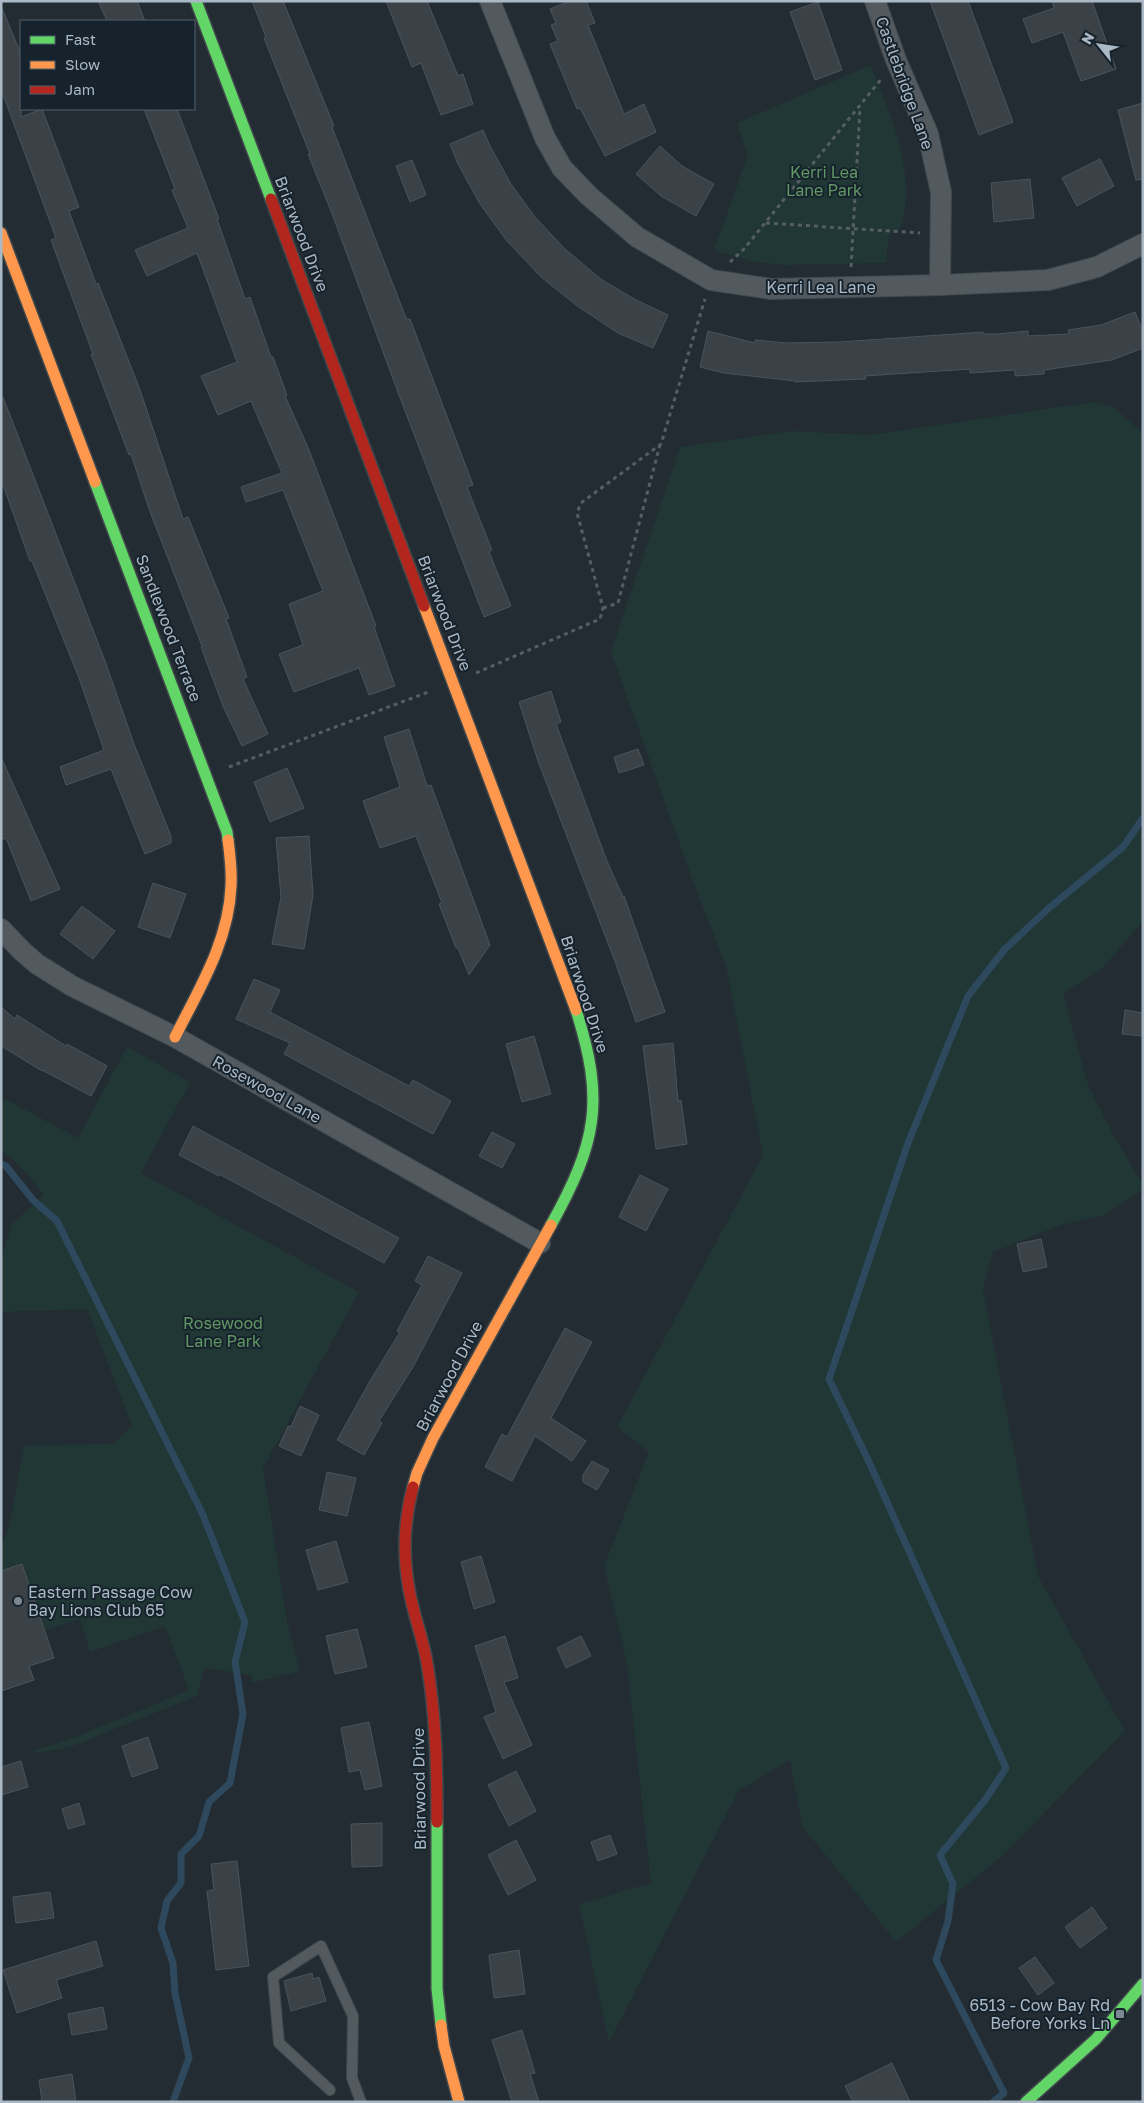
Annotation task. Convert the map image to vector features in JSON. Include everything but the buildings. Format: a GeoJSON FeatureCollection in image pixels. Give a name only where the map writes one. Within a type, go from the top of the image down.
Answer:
{"type":"FeatureCollection","features":[{"type":"Feature","properties":{"kind":"street","name":"Briarwood Drive"},"geometry":{"type":"LineString","coordinates":[[196,1],[580,1020],[591,1067],[593,1122],[586,1151],[571,1189],[433,1438],[417,1473],[409,1502],[406,1526],[409,1589],[427,1662],[435,1726],[437,1778],[437,1989],[444,2046],[459,2102]]}},
{"type":"Feature","properties":{"kind":"street","name":"Kerri Lea Lane"},"geometry":{"type":"LineString","coordinates":[[490,1],[545,138],[562,168],[589,196],[637,237],[711,280],[771,289],[850,288],[1048,280],[1098,267],[1143,244]]}},
{"type":"Feature","properties":{"kind":"street","name":"Castlebridge Lane"},"geometry":{"type":"LineString","coordinates":[[875,1],[896,60],[928,134],[941,192],[940,285]]}},
{"type":"Feature","properties":{"kind":"street","name":"Sandlewood Terrace"},"geometry":{"type":"LineString","coordinates":[[1,233],[227,832],[232,872],[232,894],[228,919],[221,940],[175,1037]]}},
{"type":"Feature","properties":{"kind":"street","name":"Rosewood Lane"},"geometry":{"type":"LineString","coordinates":[[1,928],[22,951],[44,969],[72,986],[175,1037],[540,1243]]}},
{"type":"Feature","properties":{"kind":"street"},"geometry":{"type":"LineString","coordinates":[[1026,2102],[1096,2039],[1143,1984]]}},
{"type":"Feature","properties":{"kind":"lane"},"geometry":{"type":"LineString","coordinates":[[330,2090],[279,2043],[274,2003],[273,1977],[321,1946],[353,2016],[352,2078],[360,2102]]}},
{"type":"Feature","properties":{"kind":"path"},"geometry":{"type":"LineString","coordinates":[[602,608],[618,603],[661,444],[711,280],[744,249],[766,223],[860,108],[896,60]]}},
{"type":"Feature","properties":{"kind":"path"},"geometry":{"type":"LineString","coordinates":[[850,288],[860,108]]}},
{"type":"Feature","properties":{"kind":"path"},"geometry":{"type":"LineString","coordinates":[[766,223],[942,234]]}},
{"type":"Feature","properties":{"kind":"path"},"geometry":{"type":"LineString","coordinates":[[207,775],[454,682],[600,620],[602,608],[577,514],[581,503],[661,444]]}},
{"type":"Feature","properties":{"kind":"green space","name":"Kerri Lea Lane Park"},"geometry":{"type":"Polygon","coordinates":[[[871,65],[894,125],[904,166],[906,187],[905,208],[900,229],[889,234],[886,263],[783,265],[750,261],[714,250],[748,155],[737,123],[871,65]]]}},
{"type":"Feature","properties":{"kind":"green space"},"geometry":{"type":"Polygon","coordinates":[[[1094,402],[1113,407],[1143,433],[1143,921],[1102,969],[1063,993],[1088,1085],[1113,1134],[1143,1185],[1143,1190],[1104,1215],[1061,1225],[993,1252],[983,1289],[1038,1576],[1125,1731],[1000,1858],[896,1942],[802,1826],[790,1760],[739,1790],[609,2042],[579,1904],[651,1883],[627,1664],[604,1566],[649,1452],[617,1427],[763,1155],[726,966],[694,884],[611,652],[680,447],[792,431],[869,435],[1094,402]]]}},
{"type":"Feature","properties":{"kind":"green space","name":"Rosewood Lane Park"},"geometry":{"type":"Polygon","coordinates":[[[127,1047],[190,1082],[141,1173],[359,1292],[263,1468],[287,1621],[300,1671],[251,1683],[252,1675],[204,1668],[197,1696],[72,1746],[28,1753],[78,1736],[189,1690],[165,1626],[90,1652],[80,1619],[45,1630],[22,1564],[1,1571],[1,1544],[9,1527],[24,1445],[114,1444],[132,1425],[87,1309],[1,1312],[1,1259],[12,1224],[44,1195],[22,1168],[1,1150],[1,1097],[78,1138],[127,1047]]]}},
{"type":"Feature","properties":{"kind":"waterway"},"geometry":{"type":"LineString","coordinates":[[993,2102],[1004,2093],[936,1960],[948,1921],[953,1884],[940,1855],[985,1800],[1006,1768],[870,1464],[829,1379],[908,1143],[968,996],[1005,949],[1049,908],[1123,847],[1143,818]]}},
{"type":"Feature","properties":{"kind":"waterway"},"geometry":{"type":"LineString","coordinates":[[1,1164],[6,1166],[33,1200],[57,1221],[203,1515],[245,1622],[235,1662],[243,1714],[230,1783],[209,1802],[199,1836],[181,1854],[181,1883],[167,1901],[161,1928],[173,1963],[175,1993],[189,2058],[173,2102]]}},
{"type":"Feature","properties":{"kind":"traffic: fast"},"geometry":{"type":"LineString","coordinates":[[196,1],[271,199]]}},
{"type":"Feature","properties":{"kind":"traffic: fast"},"geometry":{"type":"LineString","coordinates":[[95,482],[227,832],[228,840]]}},
{"type":"Feature","properties":{"kind":"traffic: fast"},"geometry":{"type":"LineString","coordinates":[[551,1225],[578,1169],[587,1144],[592,1120],[591,1070],[576,1010]]}},
{"type":"Feature","properties":{"kind":"traffic: fast"},"geometry":{"type":"LineString","coordinates":[[437,1822],[437,1989],[441,2025]]}},
{"type":"Feature","properties":{"kind":"traffic: fast"},"geometry":{"type":"LineString","coordinates":[[1026,2102],[1096,2039],[1143,1984]]}},
{"type":"Feature","properties":{"kind":"traffic: slow"},"geometry":{"type":"LineString","coordinates":[[1,233],[95,482]]}},
{"type":"Feature","properties":{"kind":"traffic: slow"},"geometry":{"type":"LineString","coordinates":[[424,606],[576,1010]]}},
{"type":"Feature","properties":{"kind":"traffic: slow"},"geometry":{"type":"LineString","coordinates":[[175,1037],[203,983],[225,926],[231,880],[228,840]]}},
{"type":"Feature","properties":{"kind":"traffic: slow"},"geometry":{"type":"LineString","coordinates":[[413,1487],[417,1473],[433,1438],[551,1225]]}},
{"type":"Feature","properties":{"kind":"traffic: slow"},"geometry":{"type":"LineString","coordinates":[[441,2025],[444,2046],[459,2102]]}},
{"type":"Feature","properties":{"kind":"traffic: jam"},"geometry":{"type":"LineString","coordinates":[[271,199],[424,606]]}},
{"type":"Feature","properties":{"kind":"traffic: jam"},"geometry":{"type":"LineString","coordinates":[[413,1487],[406,1525],[406,1564],[411,1598],[430,1683],[435,1742],[437,1822]]}},
{"type":"Feature","properties":{"kind":"place","name":"Eastern Passage Cow Bay Lions Club 65"},"geometry":{"type":"Point","coordinates":[18,1601]}},
{"type":"Feature","properties":{"kind":"place","name":"6513 - Cow Bay Rd Before Yorks Ln"},"geometry":{"type":"Point","coordinates":[1120,2014]}}]}
